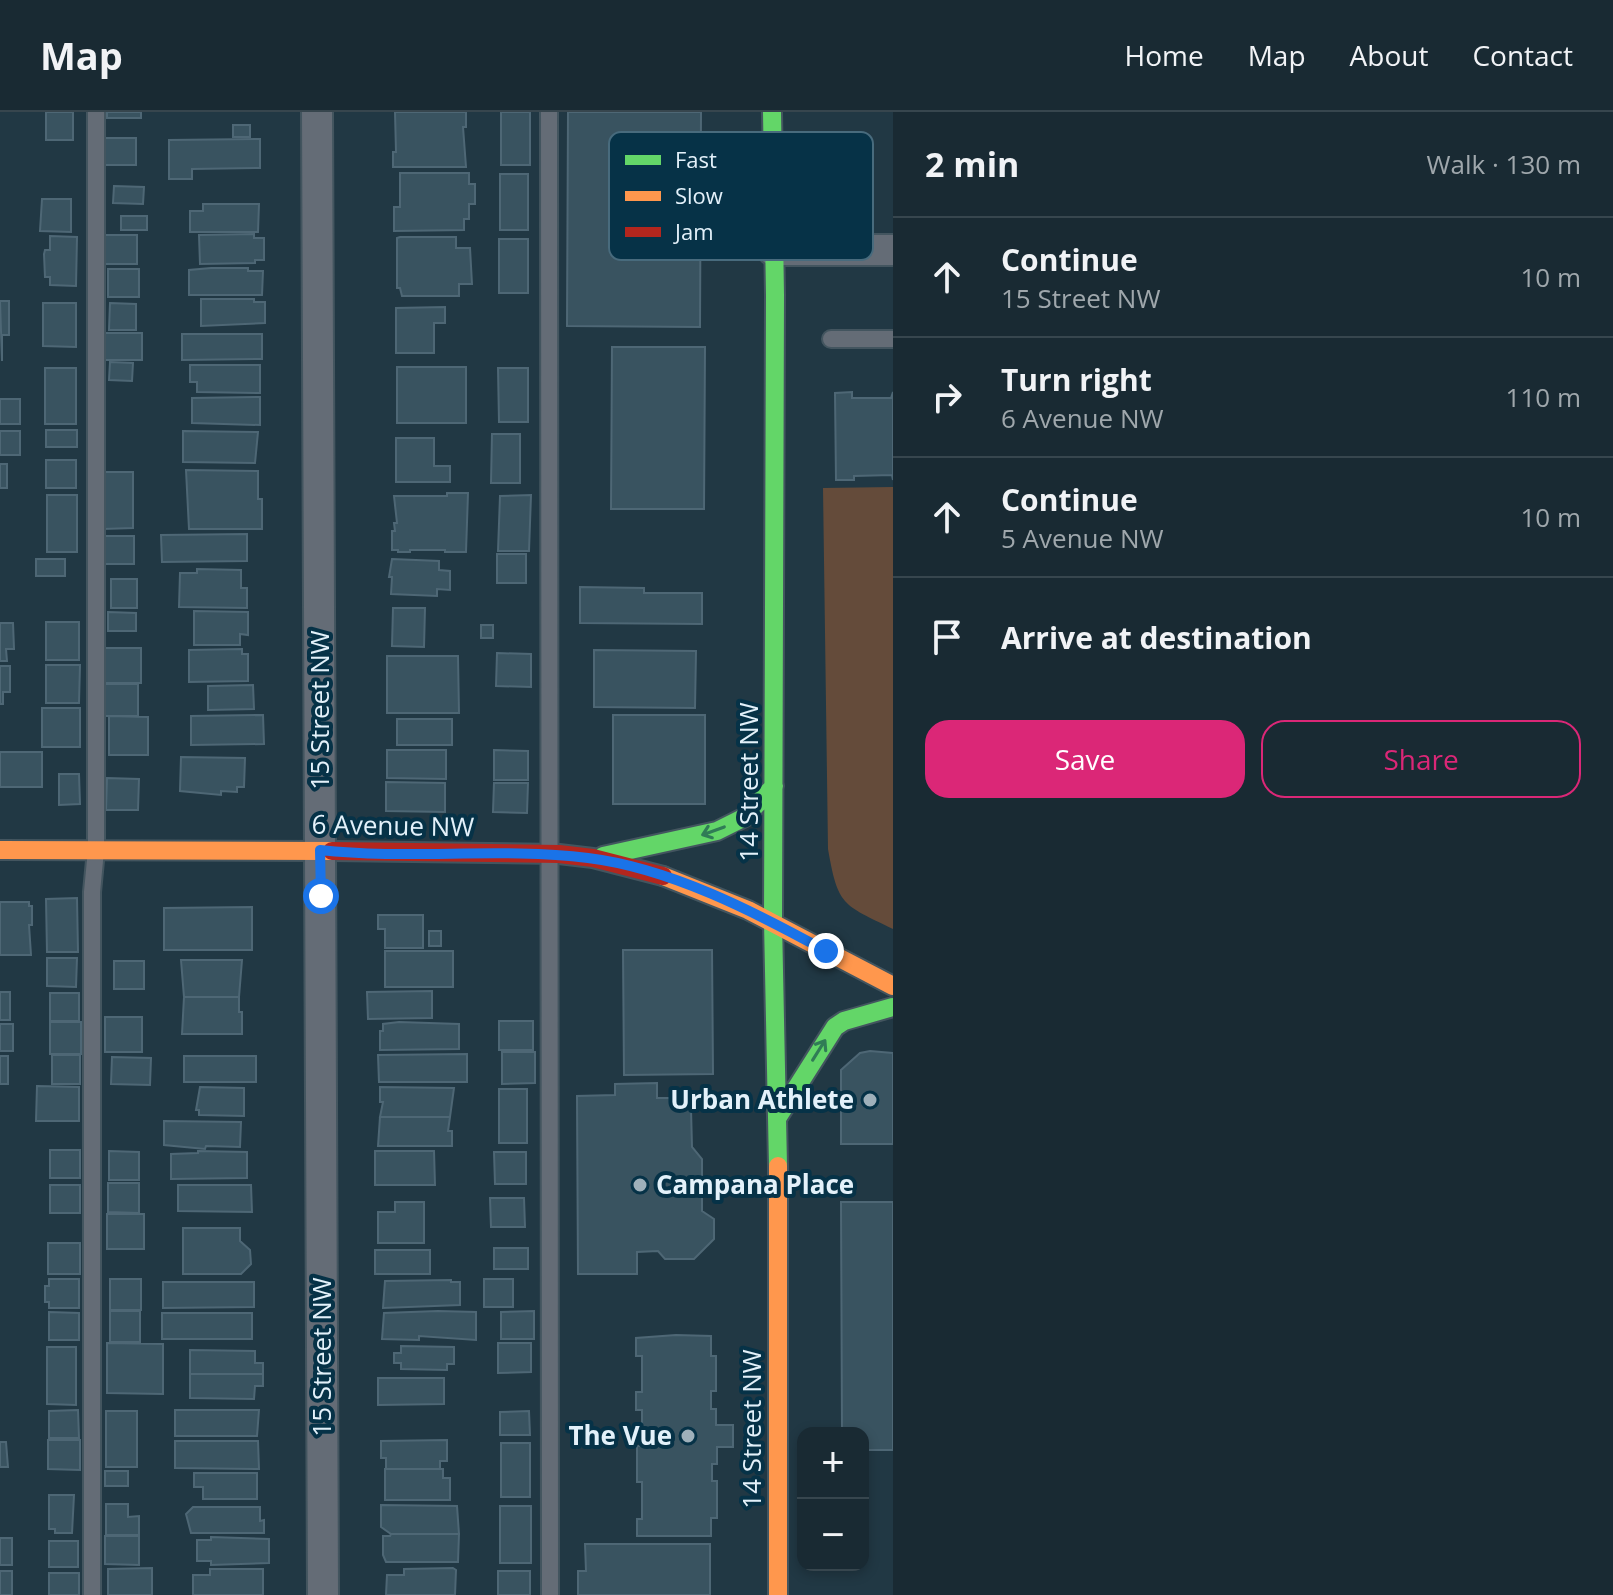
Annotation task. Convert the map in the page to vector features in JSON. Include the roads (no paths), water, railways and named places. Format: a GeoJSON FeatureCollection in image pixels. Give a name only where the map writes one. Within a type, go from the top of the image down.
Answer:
{"type":"FeatureCollection","features":[{"type":"Feature","properties":{"kind":"main road","name":"14 Street NW"},"geometry":{"type":"LineString","coordinates":[[772,112],[772,132]]}},
{"type":"Feature","properties":{"kind":"main road","name":"14 Street NW"},"geometry":{"type":"LineString","coordinates":[[773,260],[773,922],[778,1117],[778,1595]]}},
{"type":"Feature","properties":{"kind":"main road"},"geometry":{"type":"LineString","coordinates":[[592,858],[717,831],[745,817],[774,786]]}},
{"type":"Feature","properties":{"kind":"main road","name":"6 Avenue NW"},"geometry":{"type":"LineString","coordinates":[[0,850],[320,850],[357,854],[550,854],[592,858],[677,882],[773,922],[893,986]]}},
{"type":"Feature","properties":{"kind":"main road"},"geometry":{"type":"LineString","coordinates":[[778,1117],[835,1027],[844,1021],[893,1007]]}},
{"type":"Feature","properties":{"kind":"street","name":"15 Street NW"},"geometry":{"type":"LineString","coordinates":[[317,112],[323,1595]]}},
{"type":"Feature","properties":{"kind":"lane"},"geometry":{"type":"LineString","coordinates":[[92,1595],[96,112]]}},
{"type":"Feature","properties":{"kind":"lane"},"geometry":{"type":"LineString","coordinates":[[549,112],[550,1595]]}},
{"type":"Feature","properties":{"kind":"lane"},"geometry":{"type":"LineString","coordinates":[[831,339],[893,339]]}},
{"type":"Feature","properties":{"kind":"place","name":"Urban Athlete"},"geometry":{"type":"Point","coordinates":[870,1100]}},
{"type":"Feature","properties":{"kind":"place","name":"Campana Place"},"geometry":{"type":"Point","coordinates":[640,1185]}},
{"type":"Feature","properties":{"kind":"place","name":"The Vue"},"geometry":{"type":"Point","coordinates":[688,1436]}}]}
